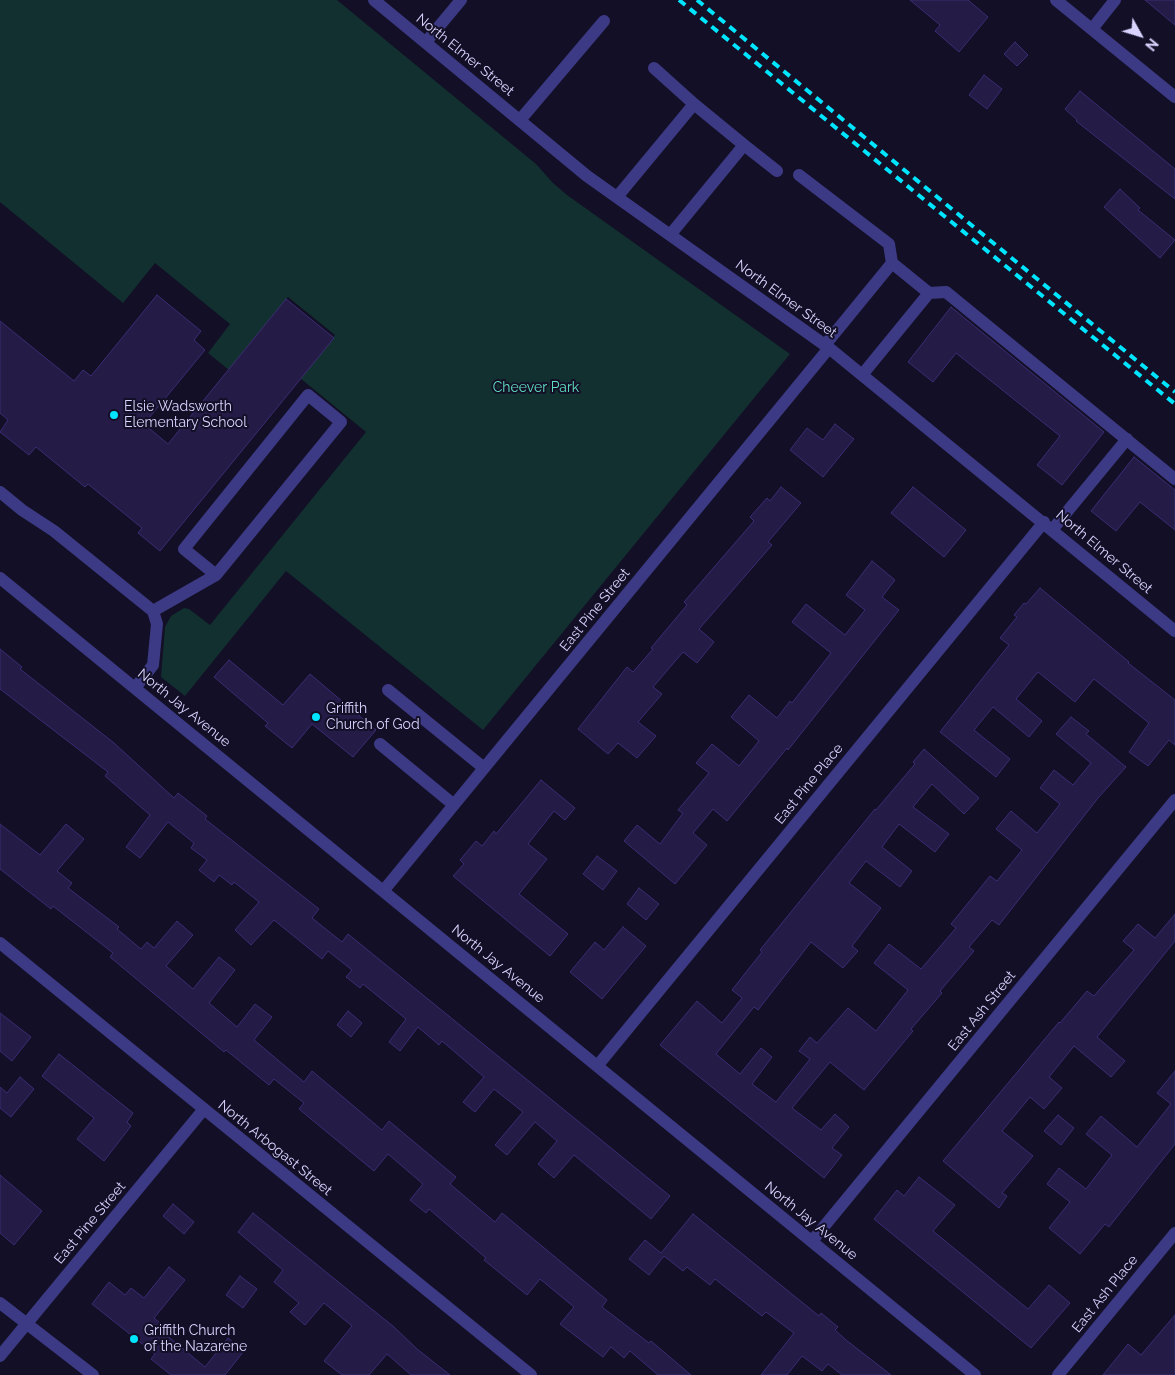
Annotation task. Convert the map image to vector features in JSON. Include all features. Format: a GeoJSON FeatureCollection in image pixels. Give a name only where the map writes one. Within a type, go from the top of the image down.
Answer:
{"type":"FeatureCollection","features":[{"type":"Feature","properties":{"kind":"street","name":"North Elmer Street"},"geometry":{"type":"LineString","coordinates":[[374,0],[587,176],[827,347],[1175,631]]}},
{"type":"Feature","properties":{"kind":"street"},"geometry":{"type":"LineString","coordinates":[[426,42],[461,0]]}},
{"type":"Feature","properties":{"kind":"street"},"geometry":{"type":"LineString","coordinates":[[1056,0],[1175,97]]}},
{"type":"Feature","properties":{"kind":"street"},"geometry":{"type":"LineString","coordinates":[[1092,29],[1115,0]]}},
{"type":"Feature","properties":{"kind":"street"},"geometry":{"type":"LineString","coordinates":[[520,120],[604,21]]}},
{"type":"Feature","properties":{"kind":"street"},"geometry":{"type":"LineString","coordinates":[[654,68],[694,104],[777,171]]}},
{"type":"Feature","properties":{"kind":"street"},"geometry":{"type":"LineString","coordinates":[[617,197],[694,104]]}},
{"type":"Feature","properties":{"kind":"street"},"geometry":{"type":"LineString","coordinates":[[670,235],[744,145]]}},
{"type":"Feature","properties":{"kind":"street"},"geometry":{"type":"LineString","coordinates":[[799,175],[889,244],[892,263],[929,293],[946,292],[1175,479]]}},
{"type":"Feature","properties":{"kind":"street","name":"East Pine Street"},"geometry":{"type":"LineString","coordinates":[[384,890],[827,347],[892,263]]}},
{"type":"Feature","properties":{"kind":"street"},"geometry":{"type":"LineString","coordinates":[[862,375],[929,293]]}},
{"type":"Feature","properties":{"kind":"street"},"geometry":{"type":"LineString","coordinates":[[153,611],[216,575],[341,422],[308,396],[184,549],[216,575]]}},
{"type":"Feature","properties":{"kind":"street","name":"East Pine Place"},"geometry":{"type":"LineString","coordinates":[[598,1065],[1048,526],[1127,439]]}},
{"type":"Feature","properties":{"kind":"street"},"geometry":{"type":"LineString","coordinates":[[0,492],[22,510],[54,531],[153,611],[157,624],[153,666],[135,688]]}},
{"type":"Feature","properties":{"kind":"street","name":"North Jay Avenue"},"geometry":{"type":"LineString","coordinates":[[0,578],[976,1375]]}},
{"type":"Feature","properties":{"kind":"street"},"geometry":{"type":"LineString","coordinates":[[388,690],[484,768]]}},
{"type":"Feature","properties":{"kind":"street"},"geometry":{"type":"LineString","coordinates":[[380,744],[454,805]]}},
{"type":"Feature","properties":{"kind":"street","name":"East Ash Street"},"geometry":{"type":"LineString","coordinates":[[812,1241],[1175,800]]}},
{"type":"Feature","properties":{"kind":"street","name":"North Arbogast Street"},"geometry":{"type":"LineString","coordinates":[[0,943],[531,1375]]}},
{"type":"Feature","properties":{"kind":"street","name":"East Pine Street"},"geometry":{"type":"LineString","coordinates":[[0,1356],[204,1109]]}},
{"type":"Feature","properties":{"kind":"street","name":"East Ash Place"},"geometry":{"type":"LineString","coordinates":[[1058,1375],[1175,1233]]}},
{"type":"Feature","properties":{"kind":"street"},"geometry":{"type":"LineString","coordinates":[[0,1303],[93,1375]]}},
{"type":"Feature","properties":{"kind":"green space","name":"Cheever Park"},"geometry":{"type":"Polygon","coordinates":[[[0,0],[337,0],[536,164],[567,195],[790,354],[483,730],[286,571],[185,696],[161,677],[165,627],[171,616],[184,608],[189,609],[210,625],[366,432],[300,378],[335,335],[288,297],[229,370],[208,353],[230,324],[155,263],[123,303],[0,202],[0,0]]]}},
{"type":"Feature","properties":{"kind":"building"},"geometry":{"type":"Polygon","coordinates":[[[910,0],[968,0],[988,17],[959,52],[935,31],[940,25],[910,0]]]}},
{"type":"Feature","properties":{"kind":"building"},"geometry":{"type":"Polygon","coordinates":[[[1145,0],[1175,0],[1175,25],[1145,0]]]}},
{"type":"Feature","properties":{"kind":"building"},"geometry":{"type":"Polygon","coordinates":[[[1015,42],[1028,55],[1017,66],[1004,54],[1015,42]]]}},
{"type":"Feature","properties":{"kind":"building"},"geometry":{"type":"Polygon","coordinates":[[[984,75],[1002,89],[987,109],[969,95],[984,75]]]}},
{"type":"Feature","properties":{"kind":"building"},"geometry":{"type":"Polygon","coordinates":[[[1080,91],[1175,169],[1175,199],[1076,121],[1065,109],[1080,91]]]}},
{"type":"Feature","properties":{"kind":"building"},"geometry":{"type":"Polygon","coordinates":[[[1120,189],[1140,208],[1138,210],[1175,240],[1160,258],[1104,207],[1120,189]]]}},
{"type":"Feature","properties":{"kind":"building"},"geometry":{"type":"Polygon","coordinates":[[[157,295],[201,331],[194,340],[205,350],[144,424],[168,444],[286,299],[334,338],[160,551],[138,533],[142,528],[88,484],[85,487],[36,447],[29,455],[0,432],[8,420],[0,413],[0,321],[74,381],[83,370],[91,376],[157,295]]]}},
{"type":"Feature","properties":{"kind":"building"},"geometry":{"type":"Polygon","coordinates":[[[951,307],[1104,432],[1062,485],[1037,465],[1060,436],[956,353],[933,382],[908,362],[951,307]]]}},
{"type":"Feature","properties":{"kind":"building"},"geometry":{"type":"Polygon","coordinates":[[[835,424],[854,439],[823,477],[790,450],[807,428],[823,440],[835,424]]]}},
{"type":"Feature","properties":{"kind":"building"},"geometry":{"type":"Polygon","coordinates":[[[1134,457],[1175,490],[1175,530],[1140,502],[1116,531],[1091,511],[1134,457]]]}},
{"type":"Feature","properties":{"kind":"building"},"geometry":{"type":"Polygon","coordinates":[[[781,487],[801,503],[768,542],[772,545],[699,629],[714,642],[697,663],[683,652],[653,687],[662,694],[638,722],[656,736],[637,758],[618,743],[608,754],[578,729],[627,667],[633,672],[653,649],[651,648],[687,605],[684,602],[754,521],[750,517],[767,498],[770,501],[781,487]]]}},
{"type":"Feature","properties":{"kind":"building"},"geometry":{"type":"Polygon","coordinates":[[[913,487],[966,530],[944,557],[891,513],[913,487]]]}},
{"type":"Feature","properties":{"kind":"building"},"geometry":{"type":"Polygon","coordinates":[[[872,561],[895,580],[882,597],[899,610],[788,750],[787,748],[727,821],[713,809],[693,833],[707,845],[675,884],[624,841],[637,825],[660,844],[683,813],[678,810],[709,773],[696,763],[712,744],[739,766],[759,741],[731,717],[749,695],[777,718],[790,701],[792,703],[831,653],[792,622],[806,604],[845,635],[865,610],[846,595],[872,561]]]}},
{"type":"Feature","properties":{"kind":"building"},"geometry":{"type":"Polygon","coordinates":[[[1040,588],[1128,663],[1175,700],[1175,745],[1169,740],[1148,766],[1129,752],[1149,723],[1094,679],[1075,702],[1038,672],[1016,699],[1042,721],[1029,737],[993,707],[974,730],[1010,759],[996,777],[940,732],[1009,645],[1000,638],[1017,617],[1014,615],[1040,588]]]}},
{"type":"Feature","properties":{"kind":"building"},"geometry":{"type":"Polygon","coordinates":[[[0,649],[22,667],[20,669],[114,743],[174,798],[178,793],[207,816],[205,819],[319,909],[312,918],[342,942],[348,934],[670,1196],[651,1219],[574,1155],[554,1178],[538,1164],[557,1141],[535,1122],[507,1155],[495,1145],[523,1112],[494,1089],[475,1112],[463,1102],[484,1077],[442,1041],[439,1045],[418,1027],[400,1051],[389,1042],[406,1019],[363,984],[360,988],[346,977],[352,970],[328,951],[322,959],[274,920],[251,945],[235,930],[259,902],[234,882],[232,885],[219,875],[214,882],[199,870],[207,860],[191,848],[194,843],[168,822],[140,858],[126,847],[150,815],[105,776],[108,772],[0,689],[0,649]]]}},
{"type":"Feature","properties":{"kind":"building"},"geometry":{"type":"Polygon","coordinates":[[[229,660],[283,705],[310,674],[376,730],[353,757],[312,724],[292,748],[265,726],[268,723],[214,677],[229,660]]]}},
{"type":"Feature","properties":{"kind":"building"},"geometry":{"type":"Polygon","coordinates":[[[1071,717],[1089,731],[1086,734],[1126,767],[1098,798],[999,925],[992,920],[969,947],[974,951],[940,991],[942,993],[911,1029],[913,1031],[864,1090],[830,1062],[792,1108],[821,1130],[835,1114],[849,1127],[832,1148],[842,1155],[824,1178],[660,1045],[697,1001],[722,1023],[742,998],[732,990],[762,952],[760,950],[875,809],[915,764],[913,762],[924,749],[979,798],[964,814],[932,784],[913,807],[949,834],[935,852],[899,824],[882,847],[912,871],[900,887],[866,861],[849,883],[881,908],[852,946],[858,951],[843,968],[811,942],[758,1010],[754,1007],[716,1054],[740,1074],[761,1048],[772,1057],[752,1084],[776,1102],[810,1059],[799,1051],[810,1037],[817,1043],[848,1008],[876,1031],[908,990],[874,963],[889,944],[921,969],[956,928],[951,924],[990,876],[997,881],[1022,850],[996,829],[1011,811],[1037,833],[1060,804],[1040,788],[1054,770],[1073,785],[1091,763],[1056,734],[1071,717]]]}},
{"type":"Feature","properties":{"kind":"building"},"geometry":{"type":"Polygon","coordinates":[[[541,780],[575,808],[565,820],[554,811],[528,844],[547,859],[519,894],[568,934],[550,956],[453,876],[464,864],[460,860],[476,841],[482,846],[494,831],[496,834],[541,780]]]}},
{"type":"Feature","properties":{"kind":"building"},"geometry":{"type":"Polygon","coordinates":[[[0,824],[40,855],[66,824],[84,839],[57,871],[72,883],[68,888],[119,927],[117,929],[141,949],[147,942],[154,948],[177,921],[193,935],[166,966],[193,989],[219,957],[235,970],[209,1003],[237,1027],[255,1004],[272,1017],[254,1040],[304,1082],[312,1071],[382,1130],[389,1121],[456,1177],[450,1184],[495,1222],[502,1213],[607,1300],[602,1307],[649,1343],[651,1341],[691,1375],[658,1375],[630,1351],[624,1358],[611,1347],[603,1357],[560,1324],[574,1307],[540,1279],[527,1295],[484,1260],[486,1258],[429,1209],[426,1213],[410,1200],[423,1184],[388,1154],[374,1171],[299,1109],[304,1103],[274,1079],[269,1085],[226,1050],[224,1052],[110,957],[113,953],[53,906],[51,909],[0,869],[0,824]]]}},
{"type":"Feature","properties":{"kind":"building"},"geometry":{"type":"Polygon","coordinates":[[[597,856],[617,871],[603,890],[583,874],[597,856]]]}},
{"type":"Feature","properties":{"kind":"building"},"geometry":{"type":"Polygon","coordinates":[[[639,888],[659,904],[646,920],[627,904],[639,888]]]}},
{"type":"Feature","properties":{"kind":"building"},"geometry":{"type":"Polygon","coordinates":[[[1175,914],[1175,941],[1097,1037],[1125,1061],[1111,1077],[1074,1046],[1049,1077],[1062,1088],[1044,1109],[1030,1097],[1002,1131],[1033,1156],[1002,1193],[1007,1196],[999,1208],[943,1161],[1087,991],[1094,996],[1134,950],[1123,941],[1138,924],[1155,938],[1175,914]]]}},
{"type":"Feature","properties":{"kind":"building"},"geometry":{"type":"Polygon","coordinates":[[[623,927],[646,946],[602,999],[570,972],[595,942],[604,950],[623,927]]]}},
{"type":"Feature","properties":{"kind":"building"},"geometry":{"type":"Polygon","coordinates":[[[348,1011],[362,1023],[351,1037],[337,1025],[348,1011]]]}},
{"type":"Feature","properties":{"kind":"building"},"geometry":{"type":"Polygon","coordinates":[[[0,1013],[31,1037],[12,1061],[0,1051],[0,1013]]]}},
{"type":"Feature","properties":{"kind":"building"},"geometry":{"type":"Polygon","coordinates":[[[59,1054],[133,1113],[127,1122],[131,1126],[104,1161],[77,1139],[94,1118],[42,1076],[59,1054]]]}},
{"type":"Feature","properties":{"kind":"building"},"geometry":{"type":"Polygon","coordinates":[[[1175,1071],[1175,1144],[1109,1227],[1105,1224],[1080,1254],[1049,1228],[1070,1202],[1047,1184],[1059,1168],[1086,1189],[1112,1155],[1086,1134],[1101,1116],[1137,1147],[1171,1104],[1157,1093],[1175,1071]]]}},
{"type":"Feature","properties":{"kind":"building"},"geometry":{"type":"Polygon","coordinates":[[[20,1077],[34,1089],[11,1117],[0,1108],[0,1087],[7,1093],[20,1077]]]}},
{"type":"Feature","properties":{"kind":"building"},"geometry":{"type":"Polygon","coordinates":[[[1058,1115],[1074,1128],[1061,1145],[1044,1131],[1058,1115]]]}},
{"type":"Feature","properties":{"kind":"building"},"geometry":{"type":"Polygon","coordinates":[[[0,1175],[42,1211],[14,1245],[0,1233],[0,1175]]]}},
{"type":"Feature","properties":{"kind":"building"},"geometry":{"type":"Polygon","coordinates":[[[919,1177],[955,1205],[933,1231],[1028,1309],[1049,1285],[1070,1303],[1031,1348],[874,1219],[897,1190],[904,1196],[919,1177]]]}},
{"type":"Feature","properties":{"kind":"building"},"geometry":{"type":"Polygon","coordinates":[[[173,1204],[194,1222],[184,1234],[163,1216],[173,1204]]]}},
{"type":"Feature","properties":{"kind":"building"},"geometry":{"type":"Polygon","coordinates":[[[253,1213],[394,1327],[417,1349],[450,1375],[411,1375],[387,1354],[369,1375],[342,1375],[324,1361],[352,1326],[324,1303],[305,1325],[290,1312],[299,1303],[274,1282],[283,1270],[238,1232],[253,1213]]]}},
{"type":"Feature","properties":{"kind":"building"},"geometry":{"type":"Polygon","coordinates":[[[693,1214],[819,1316],[821,1313],[838,1327],[835,1330],[846,1340],[891,1375],[842,1375],[828,1364],[822,1371],[802,1356],[787,1375],[761,1375],[794,1333],[766,1312],[762,1316],[715,1279],[710,1285],[687,1267],[683,1271],[664,1256],[649,1275],[629,1259],[645,1240],[661,1253],[693,1214]]]}},
{"type":"Feature","properties":{"kind":"building"},"geometry":{"type":"Polygon","coordinates":[[[169,1267],[185,1280],[154,1318],[161,1324],[158,1328],[205,1367],[228,1338],[244,1351],[225,1375],[171,1375],[151,1359],[155,1354],[92,1304],[109,1282],[125,1295],[131,1288],[144,1298],[169,1267]]]}},
{"type":"Feature","properties":{"kind":"building"},"geometry":{"type":"Polygon","coordinates":[[[240,1276],[257,1289],[243,1308],[226,1295],[240,1276]]]}},
{"type":"Feature","properties":{"kind":"building"},"geometry":{"type":"Polygon","coordinates":[[[1175,1315],[1175,1375],[1103,1375],[1128,1344],[1141,1355],[1175,1315]]]}},
{"type":"Feature","properties":{"kind":"railway"},"geometry":{"type":"LineString","coordinates":[[679,0],[1175,404]]}},
{"type":"Feature","properties":{"kind":"railway"},"geometry":{"type":"LineString","coordinates":[[697,0],[1175,392]]}},
{"type":"Feature","properties":{"kind":"place","name":"Elsie Wadsworth Elementary School"},"geometry":{"type":"Point","coordinates":[114,415]}},
{"type":"Feature","properties":{"kind":"place","name":"Griffith Church of God"},"geometry":{"type":"Point","coordinates":[316,717]}},
{"type":"Feature","properties":{"kind":"place","name":"Griffith Church of the Nazarene"},"geometry":{"type":"Point","coordinates":[134,1339]}}]}
